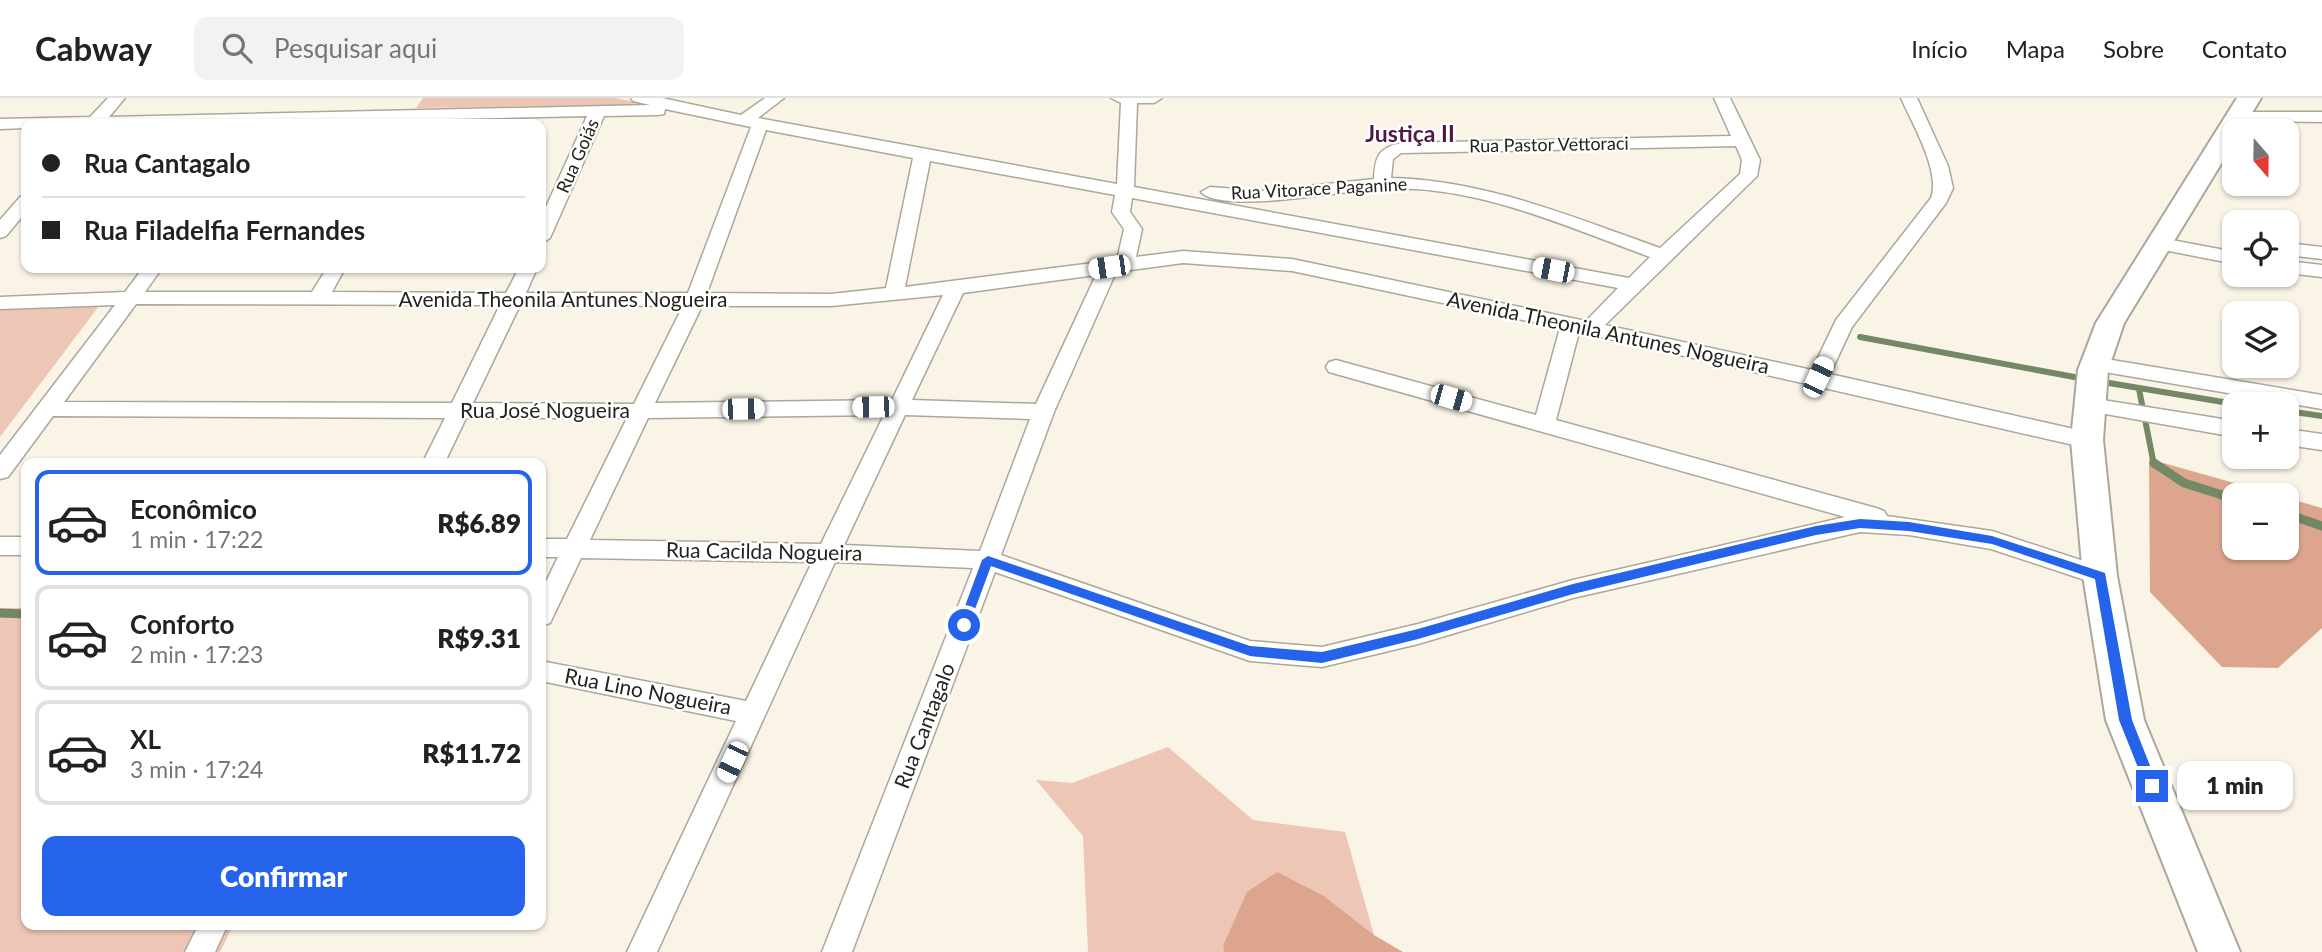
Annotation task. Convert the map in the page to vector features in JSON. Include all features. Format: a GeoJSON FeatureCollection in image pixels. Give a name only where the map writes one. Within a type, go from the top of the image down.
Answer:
{"type":"FeatureCollection","features":[{"type":"Feature","properties":{"kind":"main road"},"geometry":{"type":"LineString","coordinates":[[2219,952],[2125,720],[2100,576],[2091,394],[2110,323],[2244,108]]}},
{"type":"Feature","properties":{"kind":"street"},"geometry":{"type":"LineString","coordinates":[[98,119],[117,98]]}},
{"type":"Feature","properties":{"kind":"street"},"geometry":{"type":"LineString","coordinates":[[268,119],[284,98]]}},
{"type":"Feature","properties":{"kind":"street"},"geometry":{"type":"LineString","coordinates":[[639,98],[751,122],[923,153],[1127,183],[1633,285]]}},
{"type":"Feature","properties":{"kind":"street"},"geometry":{"type":"LineString","coordinates":[[546,606],[695,301],[751,122],[776,98]]}},
{"type":"Feature","properties":{"kind":"street"},"geometry":{"type":"LineString","coordinates":[[1117,265],[1133,229],[1121,212],[1127,183],[1124,99],[1154,98]]}},
{"type":"Feature","properties":{"kind":"street"},"geometry":{"type":"LineString","coordinates":[[1544,425],[1580,327],[1633,285],[1748,176],[1751,160],[1722,98]]}},
{"type":"Feature","properties":{"kind":"street"},"geometry":{"type":"LineString","coordinates":[[1818,377],[1843,325],[1940,199],[1944,188],[1939,166],[1909,98]]}},
{"type":"Feature","properties":{"kind":"street"},"geometry":{"type":"LineString","coordinates":[[2244,108],[2322,117]]}},
{"type":"Feature","properties":{"kind":"street"},"geometry":{"type":"LineString","coordinates":[[444,119],[598,111],[700,110]]}},
{"type":"Feature","properties":{"kind":"street","name":"Rua Goiás"},"geometry":{"type":"LineString","coordinates":[[546,227],[598,111]]}},
{"type":"Feature","properties":{"kind":"street"},"geometry":{"type":"LineString","coordinates":[[0,124],[21,124]]}},
{"type":"Feature","properties":{"kind":"street","name":"Rua Pastor Vettoraci"},"geometry":{"type":"LineString","coordinates":[[1382,184],[1384,158],[1392,150],[1401,148],[1744,141]]}},
{"type":"Feature","properties":{"kind":"street"},"geometry":{"type":"LineString","coordinates":[[894,294],[923,153]]}},
{"type":"Feature","properties":{"kind":"street","name":"Rua Vitorace Paganine"},"geometry":{"type":"LineString","coordinates":[[1127,183],[1250,196],[1382,184],[1456,189],[1503,201],[1663,254]]}},
{"type":"Feature","properties":{"kind":"street"},"geometry":{"type":"LineString","coordinates":[[0,232],[21,207]]}},
{"type":"Feature","properties":{"kind":"street"},"geometry":{"type":"LineString","coordinates":[[2166,237],[2222,242]]}},
{"type":"Feature","properties":{"kind":"street"},"geometry":{"type":"LineString","coordinates":[[2166,237],[2222,254]]}},
{"type":"Feature","properties":{"kind":"street"},"geometry":{"type":"LineString","coordinates":[[2299,250],[2322,253]]}},
{"type":"Feature","properties":{"kind":"street","name":"Avenida Theonila Antunes Nogueira"},"geometry":{"type":"LineString","coordinates":[[0,303],[130,298],[831,300],[956,288],[1183,257],[1238,259],[1292,265],[1818,377],[2091,394]]}},
{"type":"Feature","properties":{"kind":"street","name":"Rua Cantagalo"},"geometry":{"type":"LineString","coordinates":[[837,952],[1043,412],[1117,265]]}},
{"type":"Feature","properties":{"kind":"street"},"geometry":{"type":"LineString","coordinates":[[2299,268],[2322,271]]}},
{"type":"Feature","properties":{"kind":"street"},"geometry":{"type":"LineString","coordinates":[[0,471],[149,273]]}},
{"type":"Feature","properties":{"kind":"street"},"geometry":{"type":"LineString","coordinates":[[318,299],[334,273]]}},
{"type":"Feature","properties":{"kind":"street"},"geometry":{"type":"LineString","coordinates":[[436,458],[525,273]]}},
{"type":"Feature","properties":{"kind":"street"},"geometry":{"type":"LineString","coordinates":[[642,952],[828,553],[956,288]]}},
{"type":"Feature","properties":{"kind":"street"},"geometry":{"type":"LineString","coordinates":[[1336,367],[1909,526],[1992,540],[2100,576]]}},
{"type":"Feature","properties":{"kind":"street"},"geometry":{"type":"LineString","coordinates":[[2091,394],[2322,402]]}},
{"type":"Feature","properties":{"kind":"street"},"geometry":{"type":"LineString","coordinates":[[2091,394],[2131,412],[2222,427]]}},
{"type":"Feature","properties":{"kind":"street","name":"Rua José Nogueira"},"geometry":{"type":"LineString","coordinates":[[47,409],[639,411],[900,407],[1043,412]]}},
{"type":"Feature","properties":{"kind":"street"},"geometry":{"type":"LineString","coordinates":[[2299,439],[2322,442]]}},
{"type":"Feature","properties":{"kind":"street","name":"Rua Cacilda Nogueira"},"geometry":{"type":"LineString","coordinates":[[546,548],[828,553],[988,560],[1250,651],[1322,657],[1418,634],[1573,589],[1816,531],[1860,523],[1909,526]]}},
{"type":"Feature","properties":{"kind":"street"},"geometry":{"type":"LineString","coordinates":[[0,546],[21,546]]}},
{"type":"Feature","properties":{"kind":"street","name":"Rua Lino Nogueira"},"geometry":{"type":"LineString","coordinates":[[546,672],[755,714]]}},
{"type":"Feature","properties":{"kind":"street"},"geometry":{"type":"LineString","coordinates":[[200,952],[211,930]]}},
{"type":"Feature","properties":{"kind":"shaded area"},"geometry":{"type":"Polygon","coordinates":[[[423,98],[615,98],[652,105],[416,108],[423,98]]]}},
{"type":"Feature","properties":{"kind":"shaded area"},"geometry":{"type":"Polygon","coordinates":[[[105,298],[0,437],[0,303],[105,298]]]}},
{"type":"Feature","properties":{"kind":"shaded area"},"geometry":{"type":"Polygon","coordinates":[[[2149,459],[2234,483],[2222,483],[2222,560],[2299,560],[2299,501],[2322,508],[2322,628],[2278,668],[2222,667],[2150,592],[2149,459]]]}},
{"type":"Feature","properties":{"kind":"shaded area"},"geometry":{"type":"Polygon","coordinates":[[[0,608],[21,608],[21,930],[231,930],[220,952],[0,952],[0,608]]]}},
{"type":"Feature","properties":{"kind":"shaded area"},"geometry":{"type":"Polygon","coordinates":[[[1168,747],[1253,820],[1345,832],[1374,935],[1324,896],[1223,945],[1224,952],[1088,952],[1083,836],[1036,780],[1072,783],[1168,747]]]}},
{"type":"Feature","properties":{"kind":"shaded area"},"geometry":{"type":"Polygon","coordinates":[[[1277,872],[1324,896],[1374,935],[1403,952],[1224,952],[1223,946],[1247,892],[1277,872]]]}},
{"type":"Feature","properties":{"kind":"waterway"},"geometry":{"type":"LineString","coordinates":[[1860,337],[2085,379]]}},
{"type":"Feature","properties":{"kind":"waterway"},"geometry":{"type":"LineString","coordinates":[[2097,381],[2222,402]]}},
{"type":"Feature","properties":{"kind":"waterway"},"geometry":{"type":"LineString","coordinates":[[2139,389],[2154,465]]}},
{"type":"Feature","properties":{"kind":"waterway"},"geometry":{"type":"LineString","coordinates":[[2299,413],[2322,416]]}},
{"type":"Feature","properties":{"kind":"waterway"},"geometry":{"type":"LineString","coordinates":[[2154,463],[2184,483],[2222,495]]}},
{"type":"Feature","properties":{"kind":"waterway"},"geometry":{"type":"LineString","coordinates":[[2299,518],[2322,526]]}},
{"type":"Feature","properties":{"kind":"waterway"},"geometry":{"type":"LineString","coordinates":[[0,613],[21,614]]}},
{"type":"Feature","properties":{"kind":"district","name":"Justiça II"},"geometry":{"type":"Point","coordinates":[1410,134]}},
{"type":"Feature","properties":{"kind":"route"},"geometry":{"type":"LineString","coordinates":[[964,625],[988,560],[1250,651],[1322,657],[1418,634],[1573,589],[1816,531],[1860,523],[1909,526],[1992,540],[2100,576],[2125,720],[2152,786]]}}]}
